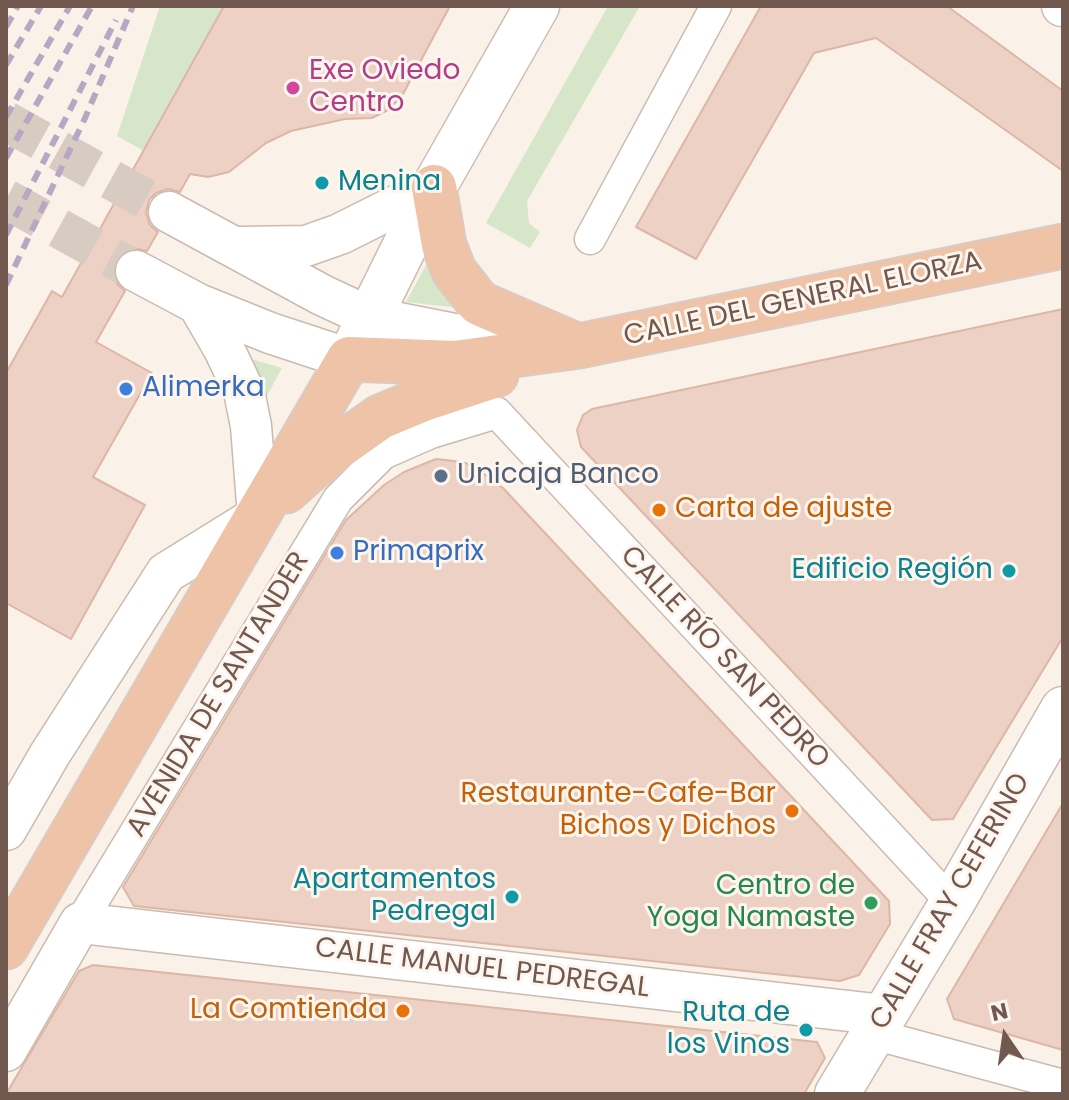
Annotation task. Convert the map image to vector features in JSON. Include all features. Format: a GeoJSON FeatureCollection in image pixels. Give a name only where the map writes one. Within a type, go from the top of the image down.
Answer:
{"type":"FeatureCollection","features":[{"type":"Feature","properties":{"kind":"highway"},"geometry":{"type":"LineString","coordinates":[[434,187],[444,245],[454,271],[479,303],[574,346]]}},
{"type":"Feature","properties":{"kind":"highway","name":"CALLE DEL GENERAL ELORZA"},"geometry":{"type":"LineString","coordinates":[[349,359],[455,363],[574,346],[1063,246]]}},
{"type":"Feature","properties":{"kind":"highway"},"geometry":{"type":"LineString","coordinates":[[258,516],[329,453],[380,417],[574,346]]}},
{"type":"Feature","properties":{"kind":"highway","name":"AVENIDA DE SANTANDER"},"geometry":{"type":"LineString","coordinates":[[6,947],[349,359]]}},
{"type":"Feature","properties":{"kind":"street"},"geometry":{"type":"LineString","coordinates":[[136,271],[198,304],[270,333],[349,359],[434,187],[537,6]]}},
{"type":"Feature","properties":{"kind":"street"},"geometry":{"type":"LineString","coordinates":[[590,239],[716,6]]}},
{"type":"Feature","properties":{"kind":"street"},"geometry":{"type":"LineString","coordinates":[[234,247],[306,246],[340,234],[434,187]]}},
{"type":"Feature","properties":{"kind":"street","name":"CALLE DEL GENERAL ELORZA"},"geometry":{"type":"LineString","coordinates":[[169,212],[369,317],[574,346]]}},
{"type":"Feature","properties":{"kind":"street"},"geometry":{"type":"LineString","coordinates":[[198,304],[244,391],[251,426],[258,516]]}},
{"type":"Feature","properties":{"kind":"street","name":"AVENIDA DE SANTANDER"},"geometry":{"type":"LineString","coordinates":[[6,1051],[80,923],[338,499],[383,454],[431,433],[497,413]]}},
{"type":"Feature","properties":{"kind":"street","name":"CALLE RÍO SAN PEDRO"},"geometry":{"type":"LineString","coordinates":[[497,413],[952,903]]}},
{"type":"Feature","properties":{"kind":"street","name":"AVENIDA DE SANTANDER"},"geometry":{"type":"LineString","coordinates":[[6,830],[50,754],[166,573],[258,516]]}},
{"type":"Feature","properties":{"kind":"street","name":"CALLE FRAY CEFERINO"},"geometry":{"type":"LineString","coordinates":[[837,1094],[952,903],[1063,709]]}},
{"type":"Feature","properties":{"kind":"street","name":"CALLE MANUEL PEDREGAL"},"geometry":{"type":"LineString","coordinates":[[80,923],[879,1025]]}},
{"type":"Feature","properties":{"kind":"street"},"geometry":{"type":"LineString","coordinates":[[879,1025],[1063,1085]]}},
{"type":"Feature","properties":{"kind":"green space"},"geometry":{"type":"Polygon","coordinates":[[[160,6],[224,6],[144,151],[117,136],[160,6]]]}},
{"type":"Feature","properties":{"kind":"green space"},"geometry":{"type":"Polygon","coordinates":[[[608,6],[640,6],[527,201],[529,223],[540,232],[530,248],[486,223],[608,6]]]}},
{"type":"Feature","properties":{"kind":"green space"},"geometry":{"type":"Polygon","coordinates":[[[432,254],[469,309],[406,302],[432,254]]]}},
{"type":"Feature","properties":{"kind":"green space"},"geometry":{"type":"Polygon","coordinates":[[[241,356],[282,368],[262,405],[241,356]]]}},
{"type":"Feature","properties":{"kind":"building"},"geometry":{"type":"Polygon","coordinates":[[[224,6],[450,6],[402,96],[388,110],[372,118],[345,119],[291,131],[266,143],[229,172],[208,177],[190,174],[180,192],[168,189],[156,193],[149,200],[146,213],[150,225],[158,232],[147,251],[134,248],[123,252],[116,260],[113,273],[117,284],[125,291],[96,342],[152,373],[93,477],[145,505],[71,639],[6,603],[6,373],[52,291],[62,297],[224,6]]]}},
{"type":"Feature","properties":{"kind":"building"},"geometry":{"type":"Polygon","coordinates":[[[761,6],[947,6],[1063,91],[1063,171],[876,38],[814,53],[696,259],[636,227],[761,6]]]}},
{"type":"Feature","properties":{"kind":"building"},"geometry":{"type":"Polygon","coordinates":[[[1063,309],[1063,637],[953,819],[932,820],[581,447],[577,430],[583,415],[592,409],[1063,309]]]}},
{"type":"Feature","properties":{"kind":"building"},"geometry":{"type":"Polygon","coordinates":[[[436,459],[463,462],[475,467],[503,488],[889,901],[890,924],[859,975],[840,981],[134,906],[123,887],[346,520],[384,485],[404,472],[436,459]]]}},
{"type":"Feature","properties":{"kind":"building"},"geometry":{"type":"Polygon","coordinates":[[[1063,803],[1063,1050],[954,1019],[947,999],[1063,803]]]}},
{"type":"Feature","properties":{"kind":"building"},"geometry":{"type":"Polygon","coordinates":[[[93,965],[817,1042],[825,1058],[804,1094],[6,1094],[79,971],[93,965]]]}},
{"type":"Feature","properties":{"kind":"tunnel"},"geometry":{"type":"LineString","coordinates":[[6,121],[169,212]]}},
{"type":"Feature","properties":{"kind":"tunnel"},"geometry":{"type":"LineString","coordinates":[[6,199],[136,271]]}},
{"type":"Feature","properties":{"kind":"railway"},"geometry":{"type":"LineString","coordinates":[[6,27],[18,6]]}},
{"type":"Feature","properties":{"kind":"railway"},"geometry":{"type":"LineString","coordinates":[[6,65],[41,6]]}},
{"type":"Feature","properties":{"kind":"railway"},"geometry":{"type":"LineString","coordinates":[[6,117],[70,6]]}},
{"type":"Feature","properties":{"kind":"railway"},"geometry":{"type":"LineString","coordinates":[[6,158],[92,6]]}},
{"type":"Feature","properties":{"kind":"railway"},"geometry":{"type":"LineString","coordinates":[[6,285],[85,118],[133,6]]}},
{"type":"Feature","properties":{"kind":"railway"},"geometry":{"type":"LineString","coordinates":[[6,235],[116,20]]}},
{"type":"Feature","properties":{"kind":"place","name":"Exe Oviedo Centro"},"geometry":{"type":"Point","coordinates":[293,88]}},
{"type":"Feature","properties":{"kind":"place","name":"Menina"},"geometry":{"type":"Point","coordinates":[322,183]}},
{"type":"Feature","properties":{"kind":"place","name":"Alimerka"},"geometry":{"type":"Point","coordinates":[126,389]}},
{"type":"Feature","properties":{"kind":"place","name":"Unicaja Banco"},"geometry":{"type":"Point","coordinates":[441,476]}},
{"type":"Feature","properties":{"kind":"place","name":"Carta de ajuste"},"geometry":{"type":"Point","coordinates":[659,510]}},
{"type":"Feature","properties":{"kind":"place","name":"Primaprix"},"geometry":{"type":"Point","coordinates":[337,553]}},
{"type":"Feature","properties":{"kind":"place","name":"Edificio Región"},"geometry":{"type":"Point","coordinates":[1009,571]}},
{"type":"Feature","properties":{"kind":"place","name":"Restaurante-Cafe-Bar Bichos y Dichos"},"geometry":{"type":"Point","coordinates":[792,811]}},
{"type":"Feature","properties":{"kind":"place","name":"Apartamentos Pedregal"},"geometry":{"type":"Point","coordinates":[512,897]}},
{"type":"Feature","properties":{"kind":"place","name":"Centro de Yoga Namaste"},"geometry":{"type":"Point","coordinates":[871,903]}},
{"type":"Feature","properties":{"kind":"place","name":"La Comtienda"},"geometry":{"type":"Point","coordinates":[403,1011]}},
{"type":"Feature","properties":{"kind":"place","name":"Ruta de los Vinos"},"geometry":{"type":"Point","coordinates":[806,1030]}}]}
